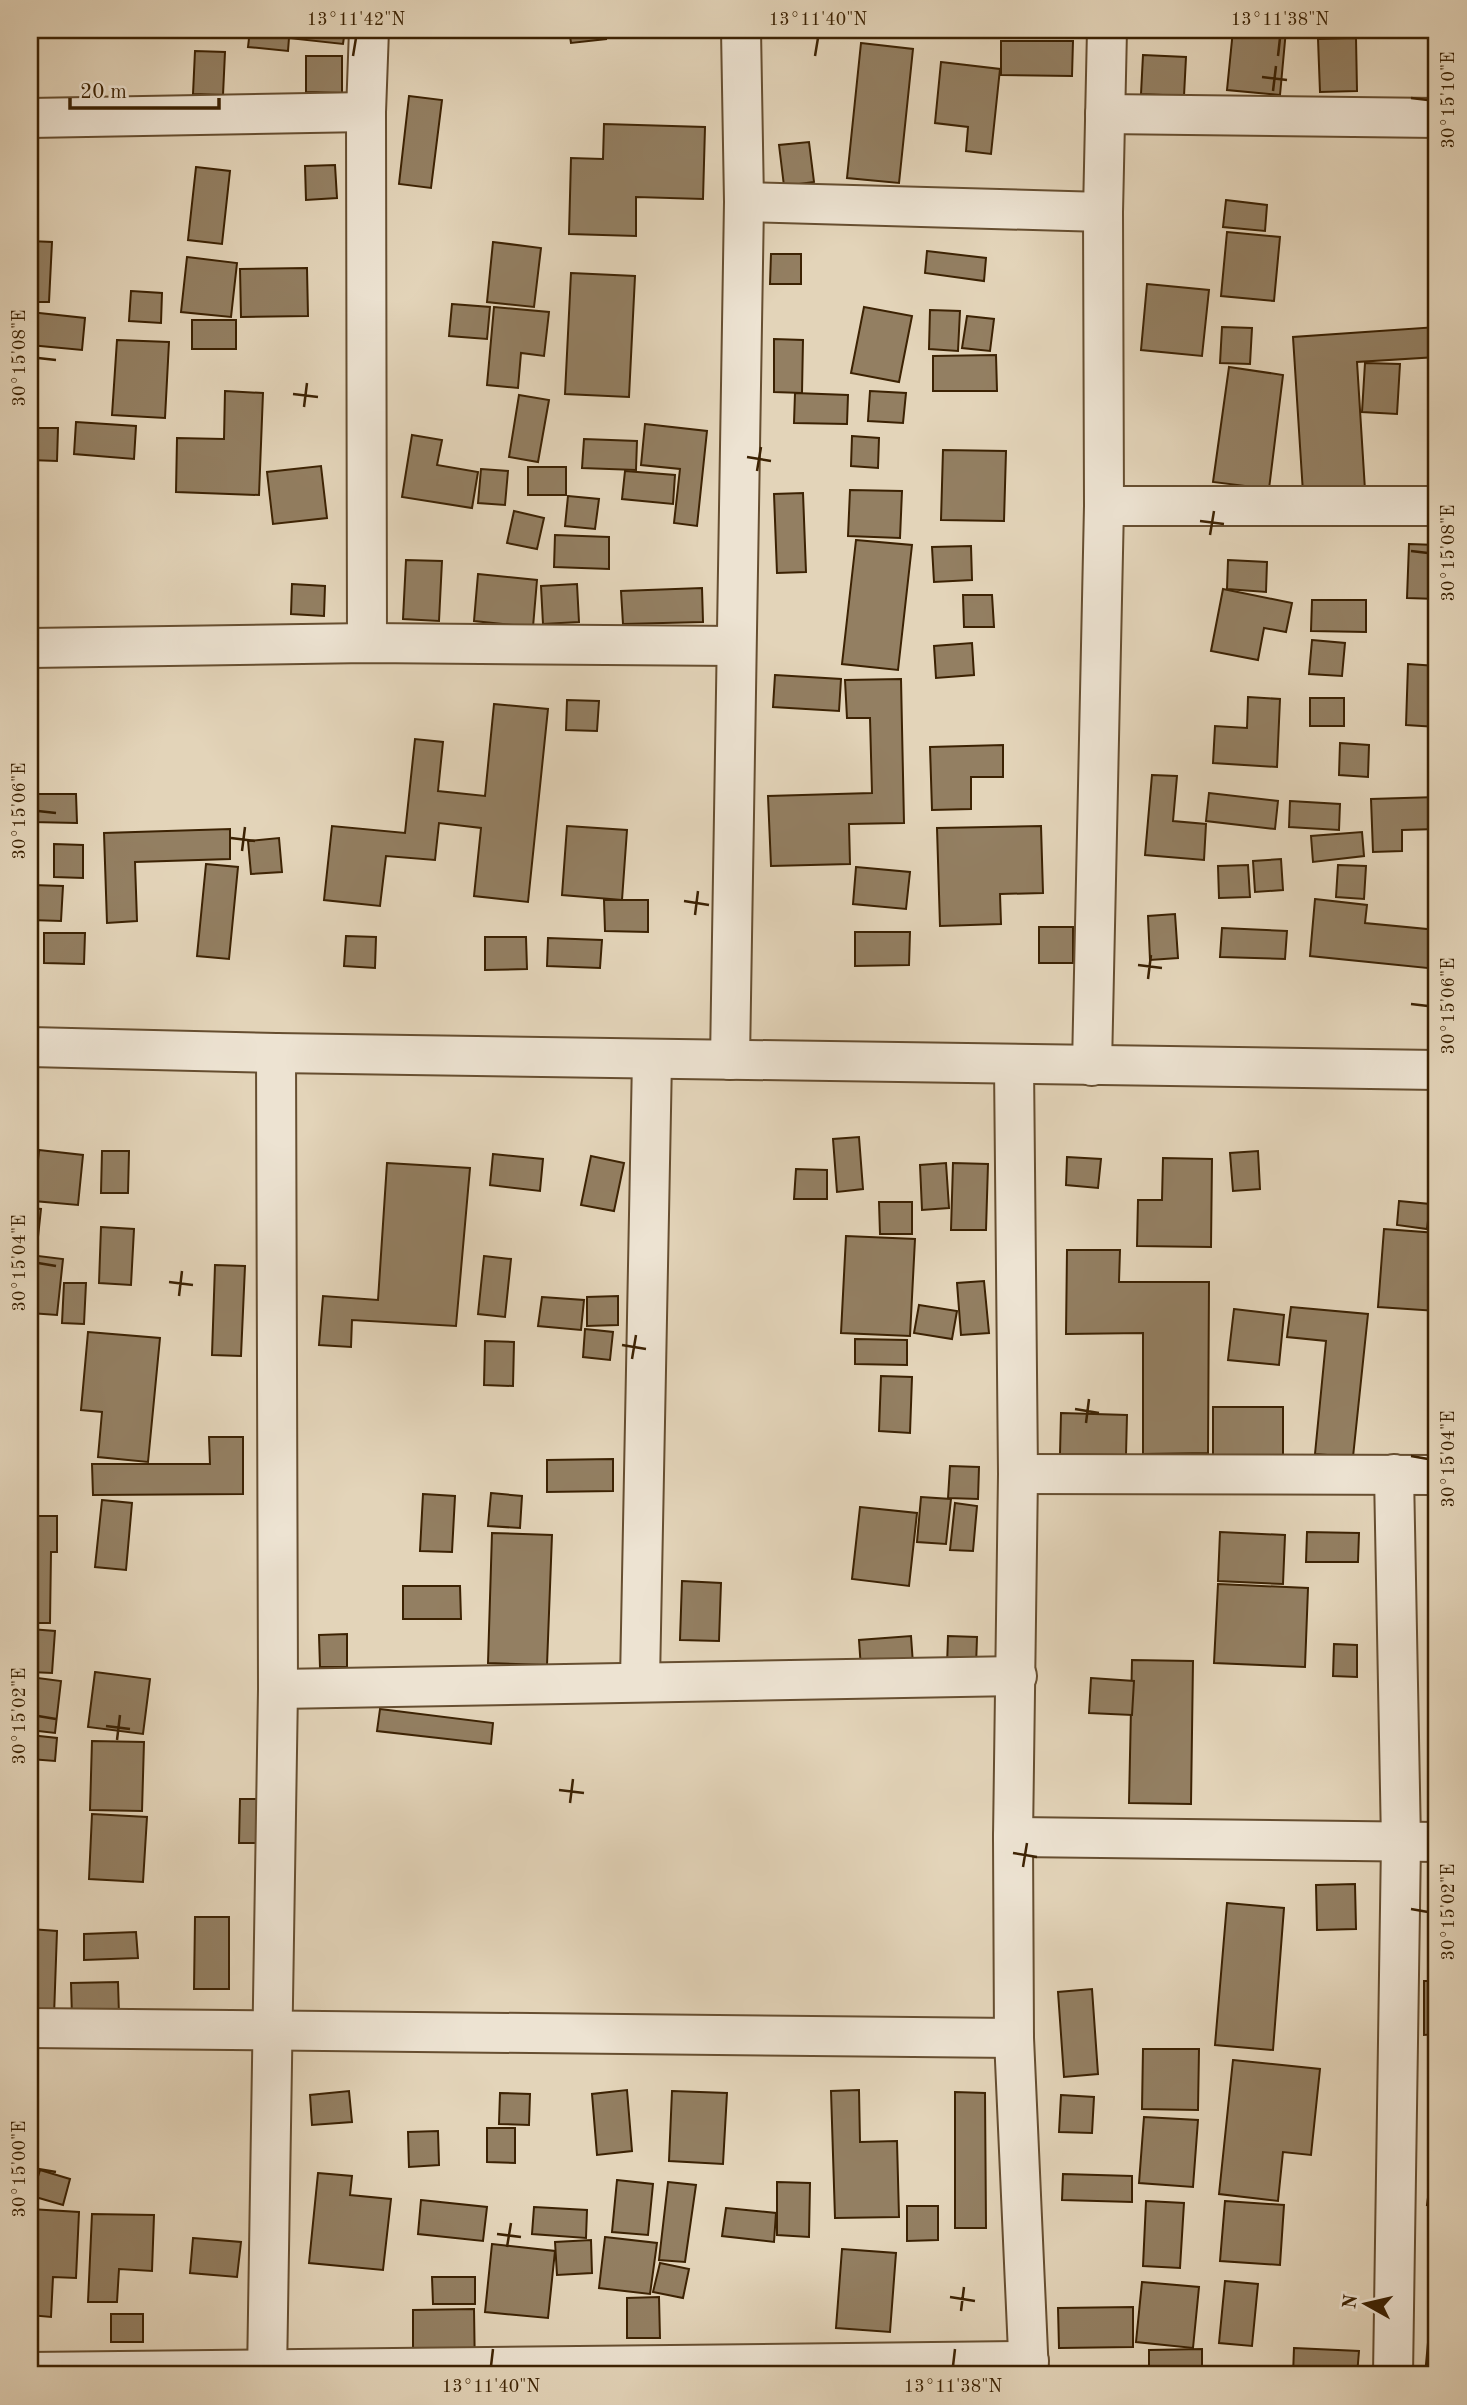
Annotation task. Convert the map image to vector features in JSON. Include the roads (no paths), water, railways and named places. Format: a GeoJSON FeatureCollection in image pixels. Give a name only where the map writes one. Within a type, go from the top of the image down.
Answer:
{"type":"FeatureCollection","features":[{"type":"Feature","properties":{"kind":"street"},"geometry":{"type":"LineString","coordinates":[[367,643],[366,112],[369,30]]}},
{"type":"Feature","properties":{"kind":"street"},"geometry":{"type":"LineString","coordinates":[[730,1060],[744,202],[741,30]]}},
{"type":"Feature","properties":{"kind":"street"},"geometry":{"type":"LineString","coordinates":[[1092,1066],[1104,506],[1103,212],[1107,30]]}},
{"type":"Feature","properties":{"kind":"street"},"geometry":{"type":"LineString","coordinates":[[30,118],[366,112]]}},
{"type":"Feature","properties":{"kind":"street"},"geometry":{"type":"LineString","coordinates":[[1105,114],[1437,118]]}},
{"type":"Feature","properties":{"kind":"street"},"geometry":{"type":"LineString","coordinates":[[744,202],[1103,212]]}},
{"type":"Feature","properties":{"kind":"street"},"geometry":{"type":"LineString","coordinates":[[1104,506],[1437,506]]}},
{"type":"Feature","properties":{"kind":"street"},"geometry":{"type":"LineString","coordinates":[[30,648],[367,643],[736,646]]}},
{"type":"Feature","properties":{"kind":"street"},"geometry":{"type":"LineString","coordinates":[[30,1047],[1437,1070]]}},
{"type":"Feature","properties":{"kind":"street"},"geometry":{"type":"LineString","coordinates":[[267,2373],[278,1689],[276,1053]]}},
{"type":"Feature","properties":{"kind":"street"},"geometry":{"type":"LineString","coordinates":[[640,1681],[652,1059]]}},
{"type":"Feature","properties":{"kind":"street"},"geometry":{"type":"LineString","coordinates":[[30,2372],[1029,2368],[1014,2038],[1013,1837],[1018,1474],[1014,1065]]}},
{"type":"Feature","properties":{"kind":"street"},"geometry":{"type":"LineString","coordinates":[[1018,1474],[1437,1475]]}},
{"type":"Feature","properties":{"kind":"street"},"geometry":{"type":"LineString","coordinates":[[1393,2375],[1419,1842],[1394,1474]]}},
{"type":"Feature","properties":{"kind":"street"},"geometry":{"type":"LineString","coordinates":[[278,1689],[1017,1676]]}},
{"type":"Feature","properties":{"kind":"street"},"geometry":{"type":"LineString","coordinates":[[1013,1837],[1419,1842]]}},
{"type":"Feature","properties":{"kind":"street"},"geometry":{"type":"LineString","coordinates":[[30,2028],[1014,2038]]}}]}
